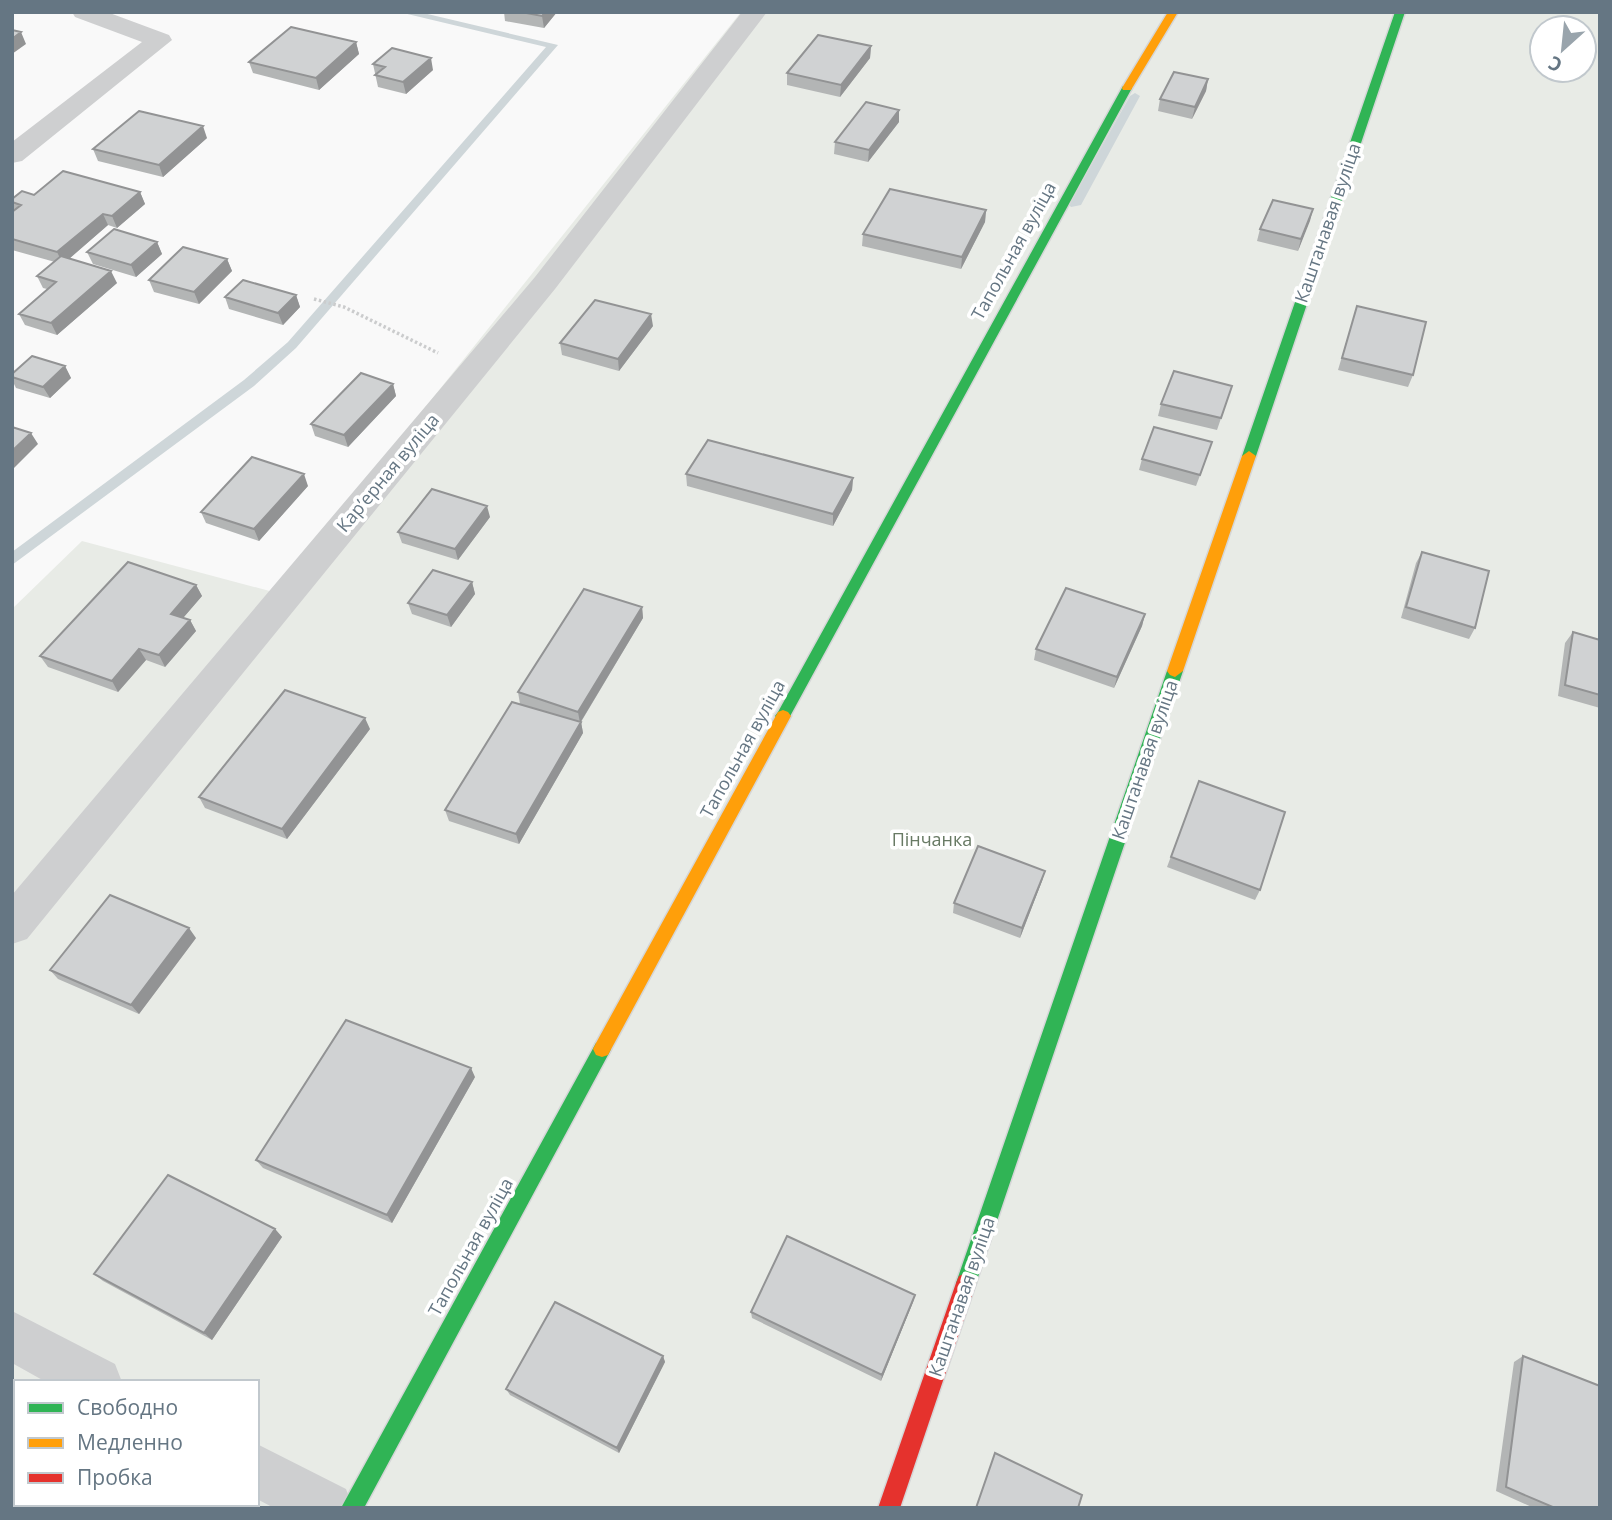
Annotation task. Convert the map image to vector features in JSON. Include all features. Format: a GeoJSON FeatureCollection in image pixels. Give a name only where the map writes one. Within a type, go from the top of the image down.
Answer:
{"type":"FeatureCollection","features":[{"type":"Feature","properties":{"kind":"street"},"geometry":{"type":"LineString","coordinates":[[12,155],[160,40],[84,12]]}},
{"type":"Feature","properties":{"kind":"street","name":"Карʼерная вуліца"},"geometry":{"type":"LineString","coordinates":[[12,926],[545,283],[755,12]]}},
{"type":"Feature","properties":{"kind":"street","name":"Тапольная вуліца"},"geometry":{"type":"LineString","coordinates":[[352,1508],[1095,143],[1173,12]]}},
{"type":"Feature","properties":{"kind":"street","name":"Каштанавая вуліца"},"geometry":{"type":"LineString","coordinates":[[889,1508],[1400,12]]}},
{"type":"Feature","properties":{"kind":"street"},"geometry":{"type":"LineString","coordinates":[[12,1336],[93,1380]]}},
{"type":"Feature","properties":{"kind":"street"},"geometry":{"type":"LineString","coordinates":[[259,1471],[327,1508]]}},
{"type":"Feature","properties":{"kind":"path"},"geometry":{"type":"LineString","coordinates":[[314,299],[344,307],[473,370]]}},
{"type":"Feature","properties":{"kind":"green space","name":"Пінчанка"},"geometry":{"type":"Polygon","coordinates":[[[741,12],[1600,12],[1600,1508],[151,1508],[148,1506],[259,1506],[259,1380],[14,1380],[14,1428],[12,1427],[12,609],[82,541],[277,593],[741,12]]]}},
{"type":"Feature","properties":{"kind":"building"},"geometry":{"type":"Polygon","coordinates":[[[521,12],[545,12],[542,16],[521,12]]]}},
{"type":"Feature","properties":{"kind":"building"},"geometry":{"type":"Polygon","coordinates":[[[291,27],[356,42],[316,78],[249,62],[291,27]]]}},
{"type":"Feature","properties":{"kind":"building"},"geometry":{"type":"Polygon","coordinates":[[[12,30],[21,32],[12,39],[12,30]]]}},
{"type":"Feature","properties":{"kind":"building"},"geometry":{"type":"Polygon","coordinates":[[[818,35],[871,46],[841,85],[787,73],[818,35]]]}},
{"type":"Feature","properties":{"kind":"building"},"geometry":{"type":"Polygon","coordinates":[[[392,48],[431,58],[403,82],[375,75],[385,67],[373,64],[392,48]]]}},
{"type":"Feature","properties":{"kind":"building"},"geometry":{"type":"Polygon","coordinates":[[[1174,72],[1208,79],[1195,107],[1160,99],[1174,72]]]}},
{"type":"Feature","properties":{"kind":"building"},"geometry":{"type":"Polygon","coordinates":[[[866,102],[899,110],[869,150],[835,142],[866,102]]]}},
{"type":"Feature","properties":{"kind":"building"},"geometry":{"type":"Polygon","coordinates":[[[139,111],[203,126],[159,165],[93,149],[139,111]]]}},
{"type":"Feature","properties":{"kind":"building"},"geometry":{"type":"Polygon","coordinates":[[[63,171],[140,192],[112,216],[103,214],[57,252],[12,239],[12,212],[21,205],[12,202],[12,199],[22,191],[34,195],[63,171]]]}},
{"type":"Feature","properties":{"kind":"building"},"geometry":{"type":"Polygon","coordinates":[[[890,189],[986,210],[962,257],[863,234],[890,189]]]}},
{"type":"Feature","properties":{"kind":"building"},"geometry":{"type":"Polygon","coordinates":[[[1273,200],[1313,209],[1301,239],[1260,229],[1273,200]]]}},
{"type":"Feature","properties":{"kind":"building"},"geometry":{"type":"Polygon","coordinates":[[[114,229],[157,242],[131,265],[87,252],[114,229]]]}},
{"type":"Feature","properties":{"kind":"building"},"geometry":{"type":"Polygon","coordinates":[[[183,247],[227,259],[194,292],[149,280],[183,247]]]}},
{"type":"Feature","properties":{"kind":"building"},"geometry":{"type":"Polygon","coordinates":[[[61,256],[111,271],[51,323],[19,314],[56,282],[37,276],[61,256]]]}},
{"type":"Feature","properties":{"kind":"building"},"geometry":{"type":"Polygon","coordinates":[[[243,280],[296,295],[278,313],[225,297],[243,280]]]}},
{"type":"Feature","properties":{"kind":"building"},"geometry":{"type":"Polygon","coordinates":[[[595,300],[651,314],[618,359],[560,343],[595,300]]]}},
{"type":"Feature","properties":{"kind":"building"},"geometry":{"type":"Polygon","coordinates":[[[1357,306],[1426,322],[1413,375],[1342,358],[1357,306]]]}},
{"type":"Feature","properties":{"kind":"building"},"geometry":{"type":"Polygon","coordinates":[[[32,356],[65,366],[43,387],[12,377],[32,356]]]}},
{"type":"Feature","properties":{"kind":"building"},"geometry":{"type":"Polygon","coordinates":[[[1174,371],[1232,386],[1221,418],[1161,404],[1174,371]]]}},
{"type":"Feature","properties":{"kind":"building"},"geometry":{"type":"Polygon","coordinates":[[[361,373],[393,384],[344,435],[311,424],[361,373]]]}},
{"type":"Feature","properties":{"kind":"building"},"geometry":{"type":"Polygon","coordinates":[[[12,427],[31,433],[12,451],[12,427]]]}},
{"type":"Feature","properties":{"kind":"building"},"geometry":{"type":"Polygon","coordinates":[[[1154,427],[1212,442],[1200,475],[1142,459],[1154,427]]]}},
{"type":"Feature","properties":{"kind":"building"},"geometry":{"type":"Polygon","coordinates":[[[708,440],[853,478],[833,514],[686,474],[708,440]]]}},
{"type":"Feature","properties":{"kind":"building"},"geometry":{"type":"Polygon","coordinates":[[[252,457],[304,474],[254,529],[201,512],[252,457]]]}},
{"type":"Feature","properties":{"kind":"building"},"geometry":{"type":"Polygon","coordinates":[[[432,489],[487,506],[455,549],[398,532],[432,489]]]}},
{"type":"Feature","properties":{"kind":"building"},"geometry":{"type":"Polygon","coordinates":[[[1422,552],[1489,571],[1475,628],[1406,607],[1422,552]]]}},
{"type":"Feature","properties":{"kind":"building"},"geometry":{"type":"Polygon","coordinates":[[[128,562],[196,585],[171,614],[190,620],[159,655],[139,649],[112,681],[40,656],[128,562]]]}},
{"type":"Feature","properties":{"kind":"building"},"geometry":{"type":"Polygon","coordinates":[[[433,570],[472,582],[447,615],[408,603],[433,570]]]}},
{"type":"Feature","properties":{"kind":"building"},"geometry":{"type":"Polygon","coordinates":[[[1066,588],[1145,614],[1117,677],[1036,649],[1066,588]]]}},
{"type":"Feature","properties":{"kind":"building"},"geometry":{"type":"Polygon","coordinates":[[[584,589],[642,607],[578,712],[518,692],[584,589]]]}},
{"type":"Feature","properties":{"kind":"building"},"geometry":{"type":"Polygon","coordinates":[[[1573,632],[1600,640],[1600,695],[1565,685],[1573,632]]]}},
{"type":"Feature","properties":{"kind":"building"},"geometry":{"type":"Polygon","coordinates":[[[285,690],[365,718],[282,829],[199,797],[285,690]]]}},
{"type":"Feature","properties":{"kind":"building"},"geometry":{"type":"Polygon","coordinates":[[[512,702],[581,722],[516,834],[445,810],[512,702]]]}},
{"type":"Feature","properties":{"kind":"building"},"geometry":{"type":"Polygon","coordinates":[[[1199,781],[1285,812],[1260,890],[1171,857],[1199,781]]]}},
{"type":"Feature","properties":{"kind":"building"},"geometry":{"type":"Polygon","coordinates":[[[978,846],[1045,871],[1022,928],[954,903],[978,846]]]}},
{"type":"Feature","properties":{"kind":"building"},"geometry":{"type":"Polygon","coordinates":[[[110,895],[189,928],[131,1005],[50,970],[110,895]]]}},
{"type":"Feature","properties":{"kind":"building"},"geometry":{"type":"Polygon","coordinates":[[[346,1020],[471,1068],[387,1215],[256,1160],[346,1020]]]}},
{"type":"Feature","properties":{"kind":"building"},"geometry":{"type":"Polygon","coordinates":[[[168,1175],[275,1229],[204,1333],[94,1274],[168,1175]]]}},
{"type":"Feature","properties":{"kind":"building"},"geometry":{"type":"Polygon","coordinates":[[[787,1236],[915,1295],[882,1375],[751,1312],[787,1236]]]}},
{"type":"Feature","properties":{"kind":"building"},"geometry":{"type":"Polygon","coordinates":[[[555,1302],[663,1356],[617,1448],[506,1389],[555,1302]]]}},
{"type":"Feature","properties":{"kind":"building"},"geometry":{"type":"Polygon","coordinates":[[[1523,1356],[1600,1386],[1600,1508],[1555,1508],[1506,1487],[1523,1356]]]}},
{"type":"Feature","properties":{"kind":"building"},"geometry":{"type":"Polygon","coordinates":[[[995,1453],[1082,1495],[1078,1508],[976,1508],[995,1453]]]}},
{"type":"Feature","properties":{"kind":"waterway"},"geometry":{"type":"LineString","coordinates":[[12,560],[249,383],[292,345],[553,45],[404,12]]}},
{"type":"Feature","properties":{"kind":"waterway"},"geometry":{"type":"LineString","coordinates":[[1075,205],[1135,96]]}},
{"type":"Feature","properties":{"kind":"traffic: fast"},"geometry":{"type":"LineString","coordinates":[[1249,456],[1400,12]]}},
{"type":"Feature","properties":{"kind":"traffic: fast"},"geometry":{"type":"LineString","coordinates":[[783,716],[1127,88]]}},
{"type":"Feature","properties":{"kind":"traffic: fast"},"geometry":{"type":"LineString","coordinates":[[966,1283],[1175,671]]}},
{"type":"Feature","properties":{"kind":"traffic: fast"},"geometry":{"type":"LineString","coordinates":[[352,1508],[602,1049]]}},
{"type":"Feature","properties":{"kind":"traffic: slow"},"geometry":{"type":"LineString","coordinates":[[1127,88],[1173,12]]}},
{"type":"Feature","properties":{"kind":"traffic: slow"},"geometry":{"type":"LineString","coordinates":[[1175,671],[1249,456]]}},
{"type":"Feature","properties":{"kind":"traffic: slow"},"geometry":{"type":"LineString","coordinates":[[602,1049],[783,716]]}},
{"type":"Feature","properties":{"kind":"traffic: jam"},"geometry":{"type":"LineString","coordinates":[[889,1508],[966,1283]]}}]}
